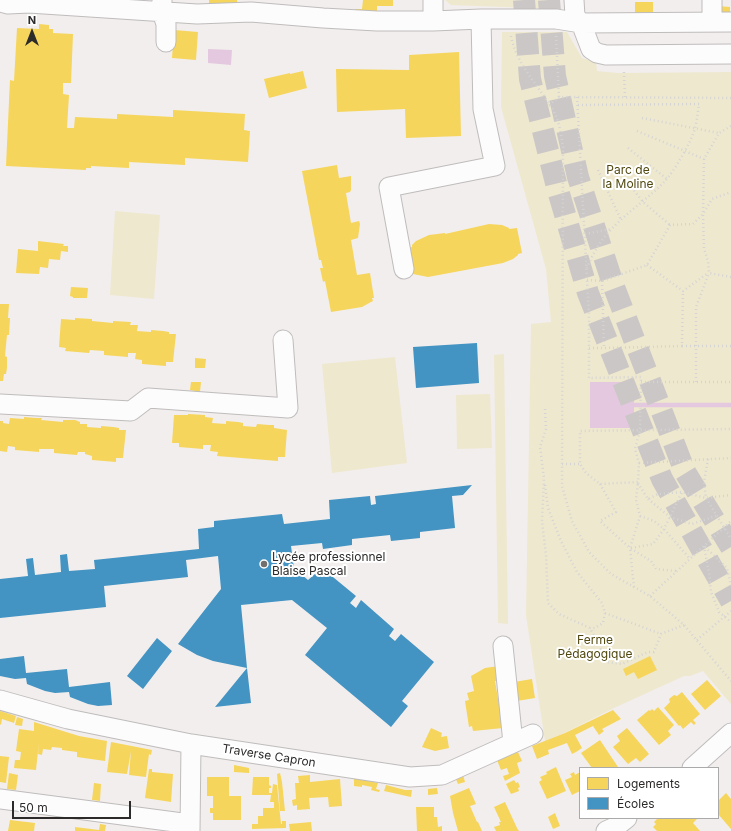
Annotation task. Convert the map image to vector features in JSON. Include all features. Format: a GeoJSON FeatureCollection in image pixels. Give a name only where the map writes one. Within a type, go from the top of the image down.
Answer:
{"type":"FeatureCollection","features":[{"type":"Feature","properties":{"kind":"street"},"geometry":{"type":"LineString","coordinates":[[433,0],[433,21]]}},
{"type":"Feature","properties":{"kind":"street"},"geometry":{"type":"LineString","coordinates":[[574,0],[575,16],[580,23],[591,49],[597,53],[606,55],[731,54]]}},
{"type":"Feature","properties":{"kind":"street"},"geometry":{"type":"LineString","coordinates":[[712,0],[712,22]]}},
{"type":"Feature","properties":{"kind":"street"},"geometry":{"type":"LineString","coordinates":[[0,2],[8,4],[29,3],[162,6],[197,14],[303,8],[377,21],[556,19],[580,23],[731,22]]}},
{"type":"Feature","properties":{"kind":"street"},"geometry":{"type":"LineString","coordinates":[[162,6],[166,24],[166,42]]}},
{"type":"Feature","properties":{"kind":"street"},"geometry":{"type":"LineString","coordinates":[[404,269],[389,187],[495,166],[483,109],[481,19]]}},
{"type":"Feature","properties":{"kind":"street"},"geometry":{"type":"LineString","coordinates":[[0,404],[131,411],[148,398],[288,408],[283,340]]}},
{"type":"Feature","properties":{"kind":"street"},"geometry":{"type":"LineString","coordinates":[[503,646],[513,743]]}},
{"type":"Feature","properties":{"kind":"street","name":"Traverse Capron"},"geometry":{"type":"LineString","coordinates":[[0,700],[68,719],[191,744],[410,777],[442,775],[533,734]]}},
{"type":"Feature","properties":{"kind":"street"},"geometry":{"type":"LineString","coordinates":[[693,767],[731,733]]}},
{"type":"Feature","properties":{"kind":"street"},"geometry":{"type":"LineString","coordinates":[[0,800],[190,828],[191,744]]}},
{"type":"Feature","properties":{"kind":"street"},"geometry":{"type":"LineString","coordinates":[[606,831],[617,826],[626,819]]}},
{"type":"Feature","properties":{"kind":"path"},"geometry":{"type":"LineString","coordinates":[[556,19],[559,97]]}},
{"type":"Feature","properties":{"kind":"path"},"geometry":{"type":"LineString","coordinates":[[510,32],[513,47],[518,58],[555,114],[563,147],[562,486],[572,521],[589,552],[611,574],[650,596],[684,625],[730,677],[731,681]]}},
{"type":"Feature","properties":{"kind":"path"},"geometry":{"type":"LineString","coordinates":[[624,55],[625,97]]}},
{"type":"Feature","properties":{"kind":"path"},"geometry":{"type":"LineString","coordinates":[[549,105],[559,97],[731,98]]}},
{"type":"Feature","properties":{"kind":"path"},"geometry":{"type":"LineString","coordinates":[[577,97],[587,280],[589,378],[641,377],[640,430],[635,449],[639,463],[636,500],[640,516],[630,548],[634,587]]}},
{"type":"Feature","properties":{"kind":"path"},"geometry":{"type":"LineString","coordinates":[[578,105],[699,104],[695,129],[685,150],[667,180],[612,229],[595,250],[586,268]]}},
{"type":"Feature","properties":{"kind":"path"},"geometry":{"type":"LineString","coordinates":[[642,118],[719,133]]}},
{"type":"Feature","properties":{"kind":"path"},"geometry":{"type":"LineString","coordinates":[[696,382],[696,307],[709,273],[708,261],[704,249],[704,159],[719,133],[731,126]]}},
{"type":"Feature","properties":{"kind":"path"},"geometry":{"type":"LineString","coordinates":[[637,131],[704,159]]}},
{"type":"Feature","properties":{"kind":"path"},"geometry":{"type":"LineString","coordinates":[[628,148],[667,180]]}},
{"type":"Feature","properties":{"kind":"path"},"geometry":{"type":"LineString","coordinates":[[612,162],[643,202],[670,225],[694,224],[703,214],[712,198],[731,192]]}},
{"type":"Feature","properties":{"kind":"path"},"geometry":{"type":"LineString","coordinates":[[598,170],[621,220]]}},
{"type":"Feature","properties":{"kind":"path"},"geometry":{"type":"LineString","coordinates":[[587,280],[602,281],[647,265],[670,225]]}},
{"type":"Feature","properties":{"kind":"path"},"geometry":{"type":"LineString","coordinates":[[585,234],[612,229]]}},
{"type":"Feature","properties":{"kind":"path"},"geometry":{"type":"LineString","coordinates":[[647,265],[682,291]]}},
{"type":"Feature","properties":{"kind":"path"},"geometry":{"type":"LineString","coordinates":[[682,291],[709,273],[731,277]]}},
{"type":"Feature","properties":{"kind":"path"},"geometry":{"type":"LineString","coordinates":[[602,281],[604,348]]}},
{"type":"Feature","properties":{"kind":"path"},"geometry":{"type":"LineString","coordinates":[[682,291],[682,346]]}},
{"type":"Feature","properties":{"kind":"path"},"geometry":{"type":"LineString","coordinates":[[589,348],[731,346]]}},
{"type":"Feature","properties":{"kind":"path"},"geometry":{"type":"LineString","coordinates":[[641,382],[731,382]]}},
{"type":"Feature","properties":{"kind":"path"},"geometry":{"type":"LineString","coordinates":[[544,478],[542,522],[546,555],[548,603],[559,614],[590,628],[595,628],[603,623],[605,613],[602,603],[577,572],[561,541],[548,508],[540,446],[546,429],[545,409]]}},
{"type":"Feature","properties":{"kind":"path"},"geometry":{"type":"LineString","coordinates":[[677,572],[656,569],[651,561],[630,548],[600,521],[616,512],[600,484],[586,473],[580,464],[580,431],[731,430]]}},
{"type":"Feature","properties":{"kind":"path"},"geometry":{"type":"LineString","coordinates":[[639,463],[731,458]]}},
{"type":"Feature","properties":{"kind":"path"},"geometry":{"type":"LineString","coordinates":[[708,460],[704,482],[706,498],[731,540]]}},
{"type":"Feature","properties":{"kind":"path"},"geometry":{"type":"LineString","coordinates":[[562,464],[580,464]]}},
{"type":"Feature","properties":{"kind":"path"},"geometry":{"type":"LineString","coordinates":[[600,484],[638,482]]}},
{"type":"Feature","properties":{"kind":"path"},"geometry":{"type":"LineString","coordinates":[[638,482],[648,499],[670,517],[692,524],[716,516]]}},
{"type":"Feature","properties":{"kind":"path"},"geometry":{"type":"LineString","coordinates":[[630,548],[652,544],[664,529],[682,492]]}},
{"type":"Feature","properties":{"kind":"path"},"geometry":{"type":"LineString","coordinates":[[648,499],[658,494],[682,492],[706,498],[731,495]]}},
{"type":"Feature","properties":{"kind":"path"},"geometry":{"type":"LineString","coordinates":[[640,516],[654,521],[664,529],[690,559]]}},
{"type":"Feature","properties":{"kind":"path"},"geometry":{"type":"LineString","coordinates":[[650,596],[731,521]]}},
{"type":"Feature","properties":{"kind":"path"},"geometry":{"type":"LineString","coordinates":[[704,546],[727,568],[731,586]]}},
{"type":"Feature","properties":{"kind":"path"},"geometry":{"type":"LineString","coordinates":[[704,546],[710,573],[711,592],[719,612],[731,622]]}},
{"type":"Feature","properties":{"kind":"path"},"geometry":{"type":"LineString","coordinates":[[697,640],[731,611]]}},
{"type":"Feature","properties":{"kind":"path"},"geometry":{"type":"LineString","coordinates":[[605,613],[661,634],[684,625]]}},
{"type":"Feature","properties":{"kind":"path"},"geometry":{"type":"LineString","coordinates":[[590,628],[607,662],[622,664],[648,652],[654,652],[661,634]]}},
{"type":"Feature","properties":{"kind":"green space"},"geometry":{"type":"Polygon","coordinates":[[[445,0],[559,0],[559,9],[451,5],[445,0]]]}},
{"type":"Feature","properties":{"kind":"green space","name":"Parc de la Moline"},"geometry":{"type":"Polygon","coordinates":[[[502,32],[567,32],[582,58],[596,62],[597,71],[618,73],[731,72],[731,704],[703,671],[690,676],[684,676],[545,741],[526,615],[531,324],[551,322],[546,269],[501,107],[502,32]]]}},
{"type":"Feature","properties":{"kind":"green space"},"geometry":{"type":"Polygon","coordinates":[[[115,211],[160,215],[154,299],[110,295],[115,211]]]}},
{"type":"Feature","properties":{"kind":"green space"},"geometry":{"type":"Polygon","coordinates":[[[504,354],[508,624],[498,623],[494,355],[504,354]]]}},
{"type":"Feature","properties":{"kind":"green space"},"geometry":{"type":"Polygon","coordinates":[[[395,357],[407,463],[332,473],[322,364],[395,357]]]}},
{"type":"Feature","properties":{"kind":"green space"},"geometry":{"type":"Polygon","coordinates":[[[490,394],[492,448],[457,449],[456,395],[490,394]]]}},
{"type":"Feature","properties":{"kind":"shaded area"},"geometry":{"type":"Polygon","coordinates":[[[208,49],[232,50],[231,65],[208,63],[208,49]]]}},
{"type":"Feature","properties":{"kind":"shaded area"},"geometry":{"type":"Polygon","coordinates":[[[590,382],[634,382],[634,428],[590,428],[590,382]]]}},
{"type":"Feature","properties":{"kind":"building: Logements"},"geometry":{"type":"Polygon","coordinates":[[[209,0],[237,0],[237,6],[209,3],[209,0]]]}},
{"type":"Feature","properties":{"kind":"building: Logements"},"geometry":{"type":"Polygon","coordinates":[[[363,0],[393,0],[393,6],[377,6],[377,18],[355,16],[355,9],[362,9],[363,0]]]}},
{"type":"Feature","properties":{"kind":"building: Logements"},"geometry":{"type":"Polygon","coordinates":[[[635,2],[653,2],[653,17],[635,17],[635,2]]]}},
{"type":"Feature","properties":{"kind":"building: Logements"},"geometry":{"type":"Polygon","coordinates":[[[718,6],[730,7],[730,16],[718,16],[718,6]]]}},
{"type":"Feature","properties":{"kind":"building: Logements"},"geometry":{"type":"Polygon","coordinates":[[[39,24],[49,25],[49,29],[53,29],[53,33],[73,34],[71,83],[63,83],[63,94],[69,95],[67,128],[74,128],[75,117],[117,119],[117,114],[173,117],[173,110],[245,114],[244,130],[250,131],[248,162],[185,158],[185,165],[129,162],[129,168],[91,166],[91,168],[86,168],[86,170],[6,166],[10,80],[14,81],[17,28],[39,29],[39,24]]]}},
{"type":"Feature","properties":{"kind":"building: Logements"},"geometry":{"type":"Polygon","coordinates":[[[174,30],[198,32],[196,60],[172,58],[174,30]]]}},
{"type":"Feature","properties":{"kind":"building: Logements"},"geometry":{"type":"Polygon","coordinates":[[[459,52],[461,136],[406,138],[405,109],[337,112],[336,69],[409,70],[409,55],[459,52]]]}},
{"type":"Feature","properties":{"kind":"building: Logements"},"geometry":{"type":"Polygon","coordinates":[[[303,71],[307,88],[269,98],[264,79],[303,71]]]}},
{"type":"Feature","properties":{"kind":"building: Logements"},"geometry":{"type":"Polygon","coordinates":[[[337,165],[339,178],[351,176],[351,190],[350,192],[346,193],[351,223],[359,221],[360,224],[358,238],[351,240],[357,275],[370,273],[374,298],[372,298],[373,301],[362,307],[331,312],[325,281],[323,282],[320,268],[323,268],[321,260],[319,260],[302,171],[337,165]]]}},
{"type":"Feature","properties":{"kind":"building: Logements"},"geometry":{"type":"Polygon","coordinates":[[[489,224],[502,225],[509,229],[517,228],[522,253],[503,263],[428,277],[413,274],[404,249],[412,247],[416,241],[429,235],[445,234],[489,224]]]}},
{"type":"Feature","properties":{"kind":"building: Logements"},"geometry":{"type":"Polygon","coordinates":[[[38,241],[64,244],[63,246],[68,246],[68,252],[61,251],[60,260],[49,259],[48,268],[40,267],[39,274],[16,273],[18,249],[38,251],[38,241]]]}},
{"type":"Feature","properties":{"kind":"building: Logements"},"geometry":{"type":"Polygon","coordinates":[[[71,287],[88,288],[87,298],[73,298],[70,296],[71,287]]]}},
{"type":"Feature","properties":{"kind":"building: Logements"},"geometry":{"type":"Polygon","coordinates":[[[0,304],[9,304],[8,318],[10,318],[9,335],[7,335],[5,356],[7,357],[7,368],[3,381],[0,381],[0,304]]]}},
{"type":"Feature","properties":{"kind":"building: Logements"},"geometry":{"type":"Polygon","coordinates":[[[75,318],[92,319],[92,321],[113,323],[113,321],[131,322],[130,325],[138,325],[137,331],[151,332],[151,330],[176,334],[173,362],[166,362],[166,366],[142,364],[142,360],[135,359],[136,353],[128,353],[128,357],[104,355],[104,351],[90,350],[89,353],[65,351],[66,348],[59,347],[61,319],[75,320],[75,318]]]}},
{"type":"Feature","properties":{"kind":"building: Logements"},"geometry":{"type":"Polygon","coordinates":[[[195,358],[206,359],[205,368],[195,368],[195,358]]]}},
{"type":"Feature","properties":{"kind":"building: Logements"},"geometry":{"type":"Polygon","coordinates":[[[191,382],[201,382],[200,392],[190,390],[191,382]]]}},
{"type":"Feature","properties":{"kind":"building: Logements"},"geometry":{"type":"Polygon","coordinates":[[[174,415],[205,415],[205,417],[213,418],[212,423],[226,424],[226,421],[238,422],[243,423],[243,426],[256,427],[257,424],[274,425],[274,428],[287,430],[285,457],[278,457],[278,461],[217,456],[218,452],[210,451],[211,445],[203,445],[203,449],[179,447],[179,443],[172,443],[174,415]]]}},
{"type":"Feature","properties":{"kind":"building: Logements"},"geometry":{"type":"Polygon","coordinates":[[[24,417],[42,418],[41,420],[63,422],[63,420],[75,420],[80,422],[80,424],[87,424],[87,427],[101,428],[101,426],[126,430],[123,458],[116,458],[116,462],[92,460],[92,456],[85,454],[85,452],[78,452],[77,455],[54,453],[54,449],[39,449],[39,452],[15,450],[15,447],[8,446],[7,452],[0,451],[0,421],[9,424],[10,418],[24,419],[24,417]]]}},
{"type":"Feature","properties":{"kind":"building: Logements"},"geometry":{"type":"Polygon","coordinates":[[[650,656],[657,670],[638,679],[634,672],[626,676],[623,669],[650,656]]]}},
{"type":"Feature","properties":{"kind":"building: Logements"},"geometry":{"type":"Polygon","coordinates":[[[499,666],[502,681],[495,681],[503,728],[473,731],[472,726],[469,727],[465,701],[469,700],[467,693],[474,691],[471,676],[485,668],[499,666]]]}},
{"type":"Feature","properties":{"kind":"building: Logements"},"geometry":{"type":"Polygon","coordinates":[[[532,679],[535,698],[517,701],[514,682],[532,679]]]}},
{"type":"Feature","properties":{"kind":"building: Logements"},"geometry":{"type":"Polygon","coordinates":[[[707,680],[721,696],[705,710],[691,694],[707,680]]]}},
{"type":"Feature","properties":{"kind":"building: Logements"},"geometry":{"type":"Polygon","coordinates":[[[682,692],[700,714],[693,720],[696,723],[694,725],[691,722],[683,729],[664,708],[670,702],[669,699],[682,692]]]}},
{"type":"Feature","properties":{"kind":"building: Logements"},"geometry":{"type":"Polygon","coordinates":[[[658,707],[674,725],[668,731],[671,735],[659,745],[637,720],[649,710],[650,711],[652,709],[654,711],[658,707]]]}},
{"type":"Feature","properties":{"kind":"building: Logements"},"geometry":{"type":"Polygon","coordinates":[[[613,710],[621,719],[602,729],[604,731],[599,735],[593,726],[575,735],[582,748],[576,752],[572,754],[567,743],[548,750],[549,754],[537,759],[532,746],[565,733],[613,710]]]}},
{"type":"Feature","properties":{"kind":"building: Logements"},"geometry":{"type":"Polygon","coordinates":[[[0,711],[16,716],[14,723],[2,719],[1,725],[0,711]]]}},
{"type":"Feature","properties":{"kind":"building: Logements"},"geometry":{"type":"Polygon","coordinates":[[[17,717],[23,719],[22,726],[15,725],[17,717]]]}},
{"type":"Feature","properties":{"kind":"building: Logements"},"geometry":{"type":"Polygon","coordinates":[[[34,722],[79,736],[107,741],[105,761],[77,757],[77,752],[62,750],[62,748],[52,747],[51,750],[43,749],[42,755],[38,754],[39,742],[36,770],[14,768],[15,760],[20,760],[21,752],[16,751],[19,729],[34,731],[34,722]]]}},
{"type":"Feature","properties":{"kind":"building: Logements"},"geometry":{"type":"Polygon","coordinates":[[[431,728],[442,733],[441,737],[447,736],[449,748],[435,751],[422,747],[431,728]]]}},
{"type":"Feature","properties":{"kind":"building: Logements"},"geometry":{"type":"Polygon","coordinates":[[[627,728],[649,754],[640,762],[636,758],[628,764],[613,747],[620,741],[617,736],[627,728]]]}},
{"type":"Feature","properties":{"kind":"building: Logements"},"geometry":{"type":"Polygon","coordinates":[[[600,740],[618,767],[591,767],[581,753],[600,740]]]}},
{"type":"Feature","properties":{"kind":"building: Logements"},"geometry":{"type":"Polygon","coordinates":[[[111,742],[152,750],[151,755],[149,754],[146,777],[129,775],[131,751],[127,774],[107,772],[111,742]]]}},
{"type":"Feature","properties":{"kind":"building: Logements"},"geometry":{"type":"Polygon","coordinates":[[[518,752],[522,761],[517,763],[520,773],[505,781],[503,776],[509,774],[507,768],[501,770],[497,760],[518,752]]]}},
{"type":"Feature","properties":{"kind":"building: Logements"},"geometry":{"type":"Polygon","coordinates":[[[0,756],[9,757],[6,783],[0,782],[0,756]]]}},
{"type":"Feature","properties":{"kind":"building: Logements"},"geometry":{"type":"Polygon","coordinates":[[[234,765],[249,768],[249,773],[234,772],[234,765]]]}},
{"type":"Feature","properties":{"kind":"building: Logements"},"geometry":{"type":"Polygon","coordinates":[[[556,767],[566,791],[547,799],[539,782],[542,780],[540,777],[556,767]]]}},
{"type":"Feature","properties":{"kind":"building: Logements"},"geometry":{"type":"Polygon","coordinates":[[[149,769],[152,769],[152,772],[173,774],[171,802],[145,798],[149,769]]]}},
{"type":"Feature","properties":{"kind":"building: Logements"},"geometry":{"type":"Polygon","coordinates":[[[574,772],[575,775],[579,773],[579,792],[572,795],[565,780],[572,777],[570,774],[574,772]]]}},
{"type":"Feature","properties":{"kind":"building: Logements"},"geometry":{"type":"Polygon","coordinates":[[[9,773],[18,775],[16,790],[7,789],[9,773]]]}},
{"type":"Feature","properties":{"kind":"building: Logements"},"geometry":{"type":"Polygon","coordinates":[[[280,773],[285,811],[280,811],[277,774],[280,773]]]}},
{"type":"Feature","properties":{"kind":"building: Logements"},"geometry":{"type":"Polygon","coordinates":[[[310,775],[310,782],[340,779],[342,806],[329,807],[328,797],[309,798],[310,809],[297,810],[297,805],[293,806],[292,800],[296,799],[295,783],[299,783],[298,776],[310,775]]]}},
{"type":"Feature","properties":{"kind":"building: Logements"},"geometry":{"type":"Polygon","coordinates":[[[463,775],[465,782],[458,784],[456,779],[463,775]]]}},
{"type":"Feature","properties":{"kind":"building: Logements"},"geometry":{"type":"Polygon","coordinates":[[[207,777],[229,777],[229,796],[241,796],[241,820],[213,820],[213,813],[210,813],[210,808],[213,808],[213,796],[207,796],[207,777]]]}},
{"type":"Feature","properties":{"kind":"building: Logements"},"geometry":{"type":"Polygon","coordinates":[[[253,777],[269,777],[269,785],[271,788],[269,788],[269,793],[272,793],[273,784],[277,785],[281,824],[282,821],[286,821],[286,828],[252,829],[252,824],[258,824],[258,816],[263,816],[263,808],[274,808],[274,802],[270,802],[271,795],[252,795],[253,777]]]}},
{"type":"Feature","properties":{"kind":"building: Logements"},"geometry":{"type":"Polygon","coordinates":[[[354,778],[378,783],[376,789],[380,790],[379,792],[371,790],[372,787],[362,785],[362,787],[354,786],[354,778]]]}},
{"type":"Feature","properties":{"kind":"building: Logements"},"geometry":{"type":"Polygon","coordinates":[[[514,780],[516,783],[518,782],[520,787],[518,788],[519,791],[511,794],[506,784],[514,780]]]}},
{"type":"Feature","properties":{"kind":"building: Logements"},"geometry":{"type":"Polygon","coordinates":[[[94,783],[101,784],[100,801],[92,800],[94,783]]]}},
{"type":"Feature","properties":{"kind":"building: Logements"},"geometry":{"type":"Polygon","coordinates":[[[386,785],[405,790],[412,790],[411,797],[384,791],[386,785]]]}},
{"type":"Feature","properties":{"kind":"building: Logements"},"geometry":{"type":"Polygon","coordinates":[[[437,788],[438,794],[428,795],[428,789],[437,788]]]}},
{"type":"Feature","properties":{"kind":"building: Logements"},"geometry":{"type":"Polygon","coordinates":[[[469,788],[476,804],[470,806],[482,831],[458,831],[450,796],[469,788]]]}},
{"type":"Feature","properties":{"kind":"building: Logements"},"geometry":{"type":"Polygon","coordinates":[[[726,793],[731,799],[731,829],[719,815],[719,800],[726,793]]]}},
{"type":"Feature","properties":{"kind":"building: Logements"},"geometry":{"type":"Polygon","coordinates":[[[505,802],[519,831],[496,831],[494,827],[500,825],[499,822],[501,822],[494,807],[505,802]]]}},
{"type":"Feature","properties":{"kind":"building: Logements"},"geometry":{"type":"Polygon","coordinates":[[[416,807],[434,807],[434,817],[437,817],[438,827],[442,826],[442,831],[417,831],[416,807]]]}},
{"type":"Feature","properties":{"kind":"building: Logements"},"geometry":{"type":"Polygon","coordinates":[[[555,813],[560,826],[553,829],[548,817],[555,813]]]}},
{"type":"Feature","properties":{"kind":"building: Logements"},"geometry":{"type":"Polygon","coordinates":[[[657,819],[697,819],[693,823],[700,831],[657,831],[653,827],[656,824],[654,822],[657,819]]]}},
{"type":"Feature","properties":{"kind":"building: Logements"},"geometry":{"type":"Polygon","coordinates":[[[10,820],[35,823],[34,831],[8,831],[10,820]]]}},
{"type":"Feature","properties":{"kind":"building: Logements"},"geometry":{"type":"Polygon","coordinates":[[[311,822],[312,831],[290,831],[289,824],[311,822]]]}},
{"type":"Feature","properties":{"kind":"building: Logements"},"geometry":{"type":"Polygon","coordinates":[[[100,824],[106,825],[105,831],[75,831],[75,827],[99,830],[100,824]]]}},
{"type":"Feature","properties":{"kind":"building: Écoles"},"geometry":{"type":"Polygon","coordinates":[[[477,343],[479,383],[416,388],[413,347],[477,343]]]}},
{"type":"Feature","properties":{"kind":"building: Écoles"},"geometry":{"type":"Polygon","coordinates":[[[472,485],[463,495],[452,496],[455,528],[420,532],[420,538],[391,541],[390,535],[352,539],[352,545],[323,549],[322,543],[291,546],[294,568],[308,580],[322,568],[356,596],[350,603],[356,608],[361,600],[394,629],[389,636],[395,641],[401,634],[434,662],[402,701],[408,706],[391,727],[305,655],[327,628],[292,600],[241,605],[247,668],[213,661],[197,655],[178,644],[221,589],[218,556],[186,560],[188,577],[104,586],[106,607],[0,618],[0,579],[28,576],[26,559],[33,558],[35,575],[61,572],[60,555],[67,554],[69,571],[95,569],[94,560],[199,549],[198,529],[214,527],[214,521],[282,514],[284,524],[330,519],[329,500],[370,496],[371,505],[376,504],[375,496],[472,485]]]}},
{"type":"Feature","properties":{"kind":"building: Écoles"},"geometry":{"type":"Polygon","coordinates":[[[157,638],[172,651],[143,689],[127,676],[157,638]]]}},
{"type":"Feature","properties":{"kind":"building: Écoles"},"geometry":{"type":"Polygon","coordinates":[[[24,656],[26,673],[67,669],[69,687],[110,682],[112,705],[98,706],[88,704],[70,697],[69,692],[55,693],[27,684],[26,678],[15,679],[0,676],[0,659],[24,656]]]}},
{"type":"Feature","properties":{"kind":"building: Écoles"},"geometry":{"type":"Polygon","coordinates":[[[247,668],[251,703],[215,707],[247,668]]]}},
{"type":"Feature","properties":{"kind":"waterway"},"geometry":{"type":"LineString","coordinates":[[634,405],[731,405]]}},
{"type":"Feature","properties":{"kind":"tunnel"},"geometry":{"type":"LineString","coordinates":[[524,0],[530,79],[557,187],[588,293],[662,479],[731,601]]}},
{"type":"Feature","properties":{"kind":"tunnel"},"geometry":{"type":"LineString","coordinates":[[549,0],[555,76],[578,177],[614,287],[685,472],[731,547]]}},
{"type":"Feature","properties":{"kind":"place","name":"Lycée professionnel Blaise Pascal"},"geometry":{"type":"Point","coordinates":[264,564]}},
{"type":"Feature","properties":{"kind":"park label","name":"Ferme Pédagogique"},"geometry":{"type":"Point","coordinates":[595,647]}}]}
